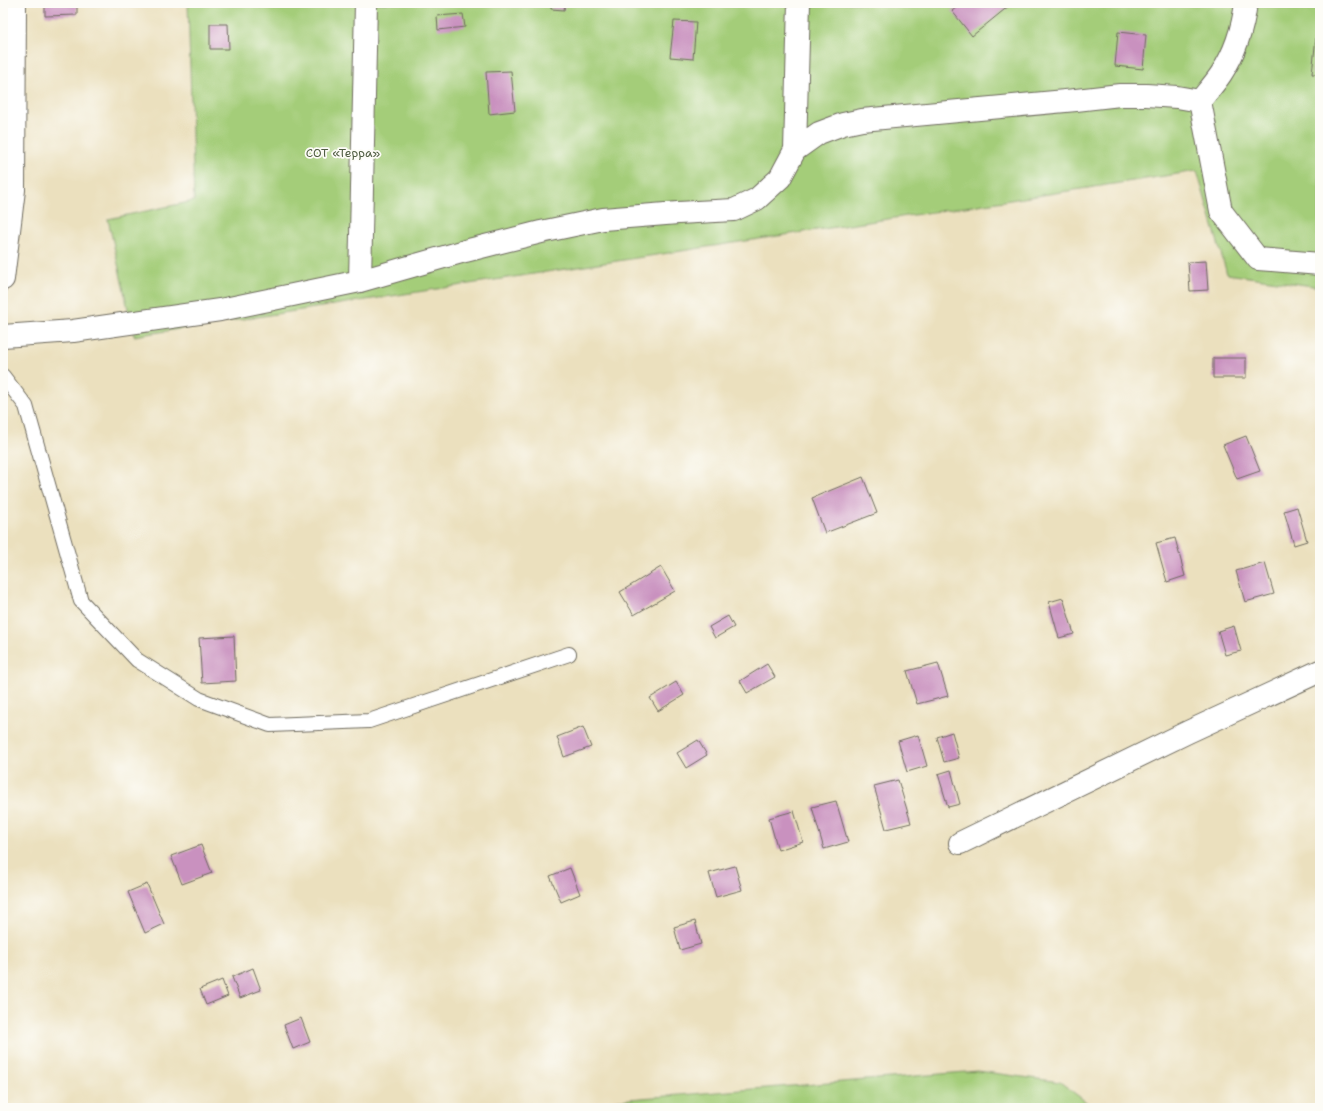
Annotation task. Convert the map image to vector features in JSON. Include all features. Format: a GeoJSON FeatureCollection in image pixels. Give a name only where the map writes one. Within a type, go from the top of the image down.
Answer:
{"type":"FeatureCollection","features":[{"type":"Feature","properties":{"kind":"street"},"geometry":{"type":"LineString","coordinates":[[3,280],[14,190],[15,3]]}},
{"type":"Feature","properties":{"kind":"street"},"geometry":{"type":"LineString","coordinates":[[360,281],[366,3]]}},
{"type":"Feature","properties":{"kind":"street"},"geometry":{"type":"LineString","coordinates":[[795,150],[799,3]]}},
{"type":"Feature","properties":{"kind":"street"},"geometry":{"type":"LineString","coordinates":[[1246,3],[1244,18],[1236,43],[1222,72],[1200,101],[1221,211],[1258,259],[1320,264]]}},
{"type":"Feature","properties":{"kind":"street"},"geometry":{"type":"LineString","coordinates":[[3,336],[73,331],[220,310],[360,281],[464,251],[541,232],[603,219],[734,210],[757,199],[780,178],[795,150],[819,133],[842,124],[862,120],[1120,95],[1177,97],[1200,101]]}},
{"type":"Feature","properties":{"kind":"street"},"geometry":{"type":"LineString","coordinates":[[960,843],[1188,732],[1320,671]]}},
{"type":"Feature","properties":{"kind":"lane"},"geometry":{"type":"LineString","coordinates":[[3,376],[26,406],[81,601],[137,660],[199,699],[270,725],[369,721],[569,654]]}},
{"type":"Feature","properties":{"kind":"green space","name":"СОТ «Терра»"},"geometry":{"type":"Polygon","coordinates":[[[188,3],[1320,3],[1320,287],[1227,274],[1197,171],[134,336],[108,219],[194,201],[188,3]]]}},
{"type":"Feature","properties":{"kind":"green space"},"geometry":{"type":"Polygon","coordinates":[[[978,1071],[1060,1082],[1094,1108],[602,1108],[617,1100],[978,1071]]]}},
{"type":"Feature","properties":{"kind":"building"},"geometry":{"type":"Polygon","coordinates":[[[45,3],[77,3],[77,15],[45,16],[45,3]]]}},
{"type":"Feature","properties":{"kind":"building"},"geometry":{"type":"Polygon","coordinates":[[[551,3],[565,3],[564,10],[551,9],[551,3]]]}},
{"type":"Feature","properties":{"kind":"building"},"geometry":{"type":"Polygon","coordinates":[[[962,3],[1008,3],[1010,5],[972,36],[952,11],[962,3]]]}},
{"type":"Feature","properties":{"kind":"building"},"geometry":{"type":"Polygon","coordinates":[[[463,14],[465,27],[438,30],[437,16],[463,14]]]}},
{"type":"Feature","properties":{"kind":"building"},"geometry":{"type":"Polygon","coordinates":[[[674,21],[696,22],[693,59],[670,57],[674,21]]]}},
{"type":"Feature","properties":{"kind":"building"},"geometry":{"type":"Polygon","coordinates":[[[210,24],[228,24],[229,49],[210,49],[210,24]]]}},
{"type":"Feature","properties":{"kind":"building"},"geometry":{"type":"Polygon","coordinates":[[[1118,32],[1146,35],[1143,69],[1115,66],[1118,32]]]}},
{"type":"Feature","properties":{"kind":"building"},"geometry":{"type":"Polygon","coordinates":[[[1316,37],[1320,37],[1320,74],[1312,74],[1316,37]]]}},
{"type":"Feature","properties":{"kind":"building"},"geometry":{"type":"Polygon","coordinates":[[[511,71],[515,111],[489,114],[486,72],[511,71]]]}},
{"type":"Feature","properties":{"kind":"building"},"geometry":{"type":"Polygon","coordinates":[[[1206,261],[1208,290],[1190,291],[1188,262],[1206,261]]]}},
{"type":"Feature","properties":{"kind":"building"},"geometry":{"type":"Polygon","coordinates":[[[1213,358],[1246,358],[1246,378],[1213,378],[1213,358]]]}},
{"type":"Feature","properties":{"kind":"building"},"geometry":{"type":"Polygon","coordinates":[[[1246,436],[1260,471],[1237,479],[1223,445],[1246,436]]]}},
{"type":"Feature","properties":{"kind":"building"},"geometry":{"type":"Polygon","coordinates":[[[863,477],[877,513],[825,533],[812,498],[863,477]]]}},
{"type":"Feature","properties":{"kind":"building"},"geometry":{"type":"Polygon","coordinates":[[[1297,507],[1307,541],[1294,545],[1284,511],[1297,507]]]}},
{"type":"Feature","properties":{"kind":"building"},"geometry":{"type":"Polygon","coordinates":[[[1175,538],[1185,576],[1167,582],[1156,543],[1175,538]]]}},
{"type":"Feature","properties":{"kind":"building"},"geometry":{"type":"Polygon","coordinates":[[[1265,563],[1274,594],[1245,602],[1236,571],[1265,563]]]}},
{"type":"Feature","properties":{"kind":"building"},"geometry":{"type":"Polygon","coordinates":[[[661,567],[675,591],[634,615],[620,592],[661,567]]]}},
{"type":"Feature","properties":{"kind":"building"},"geometry":{"type":"Polygon","coordinates":[[[1063,598],[1074,634],[1059,638],[1049,602],[1063,598]]]}},
{"type":"Feature","properties":{"kind":"building"},"geometry":{"type":"Polygon","coordinates":[[[728,616],[734,627],[715,638],[709,627],[728,616]]]}},
{"type":"Feature","properties":{"kind":"building"},"geometry":{"type":"Polygon","coordinates":[[[1234,626],[1241,651],[1225,655],[1218,631],[1234,626]]]}},
{"type":"Feature","properties":{"kind":"building"},"geometry":{"type":"Polygon","coordinates":[[[234,636],[236,681],[202,683],[199,638],[234,636]]]}},
{"type":"Feature","properties":{"kind":"building"},"geometry":{"type":"Polygon","coordinates":[[[938,663],[948,696],[917,704],[907,671],[938,663]]]}},
{"type":"Feature","properties":{"kind":"building"},"geometry":{"type":"Polygon","coordinates":[[[767,664],[775,677],[747,693],[740,681],[767,664]]]}},
{"type":"Feature","properties":{"kind":"building"},"geometry":{"type":"Polygon","coordinates":[[[676,682],[684,695],[658,711],[650,698],[676,682]]]}},
{"type":"Feature","properties":{"kind":"building"},"geometry":{"type":"Polygon","coordinates":[[[583,727],[591,747],[564,757],[557,737],[583,727]]]}},
{"type":"Feature","properties":{"kind":"building"},"geometry":{"type":"Polygon","coordinates":[[[952,732],[959,758],[944,762],[937,737],[952,732]]]}},
{"type":"Feature","properties":{"kind":"building"},"geometry":{"type":"Polygon","coordinates":[[[918,735],[927,766],[907,772],[898,741],[918,735]]]}},
{"type":"Feature","properties":{"kind":"building"},"geometry":{"type":"Polygon","coordinates":[[[698,740],[707,755],[686,768],[677,753],[698,740]]]}},
{"type":"Feature","properties":{"kind":"building"},"geometry":{"type":"Polygon","coordinates":[[[951,770],[960,804],[948,807],[938,774],[951,770]]]}},
{"type":"Feature","properties":{"kind":"building"},"geometry":{"type":"Polygon","coordinates":[[[898,780],[911,823],[886,829],[874,786],[898,780]]]}},
{"type":"Feature","properties":{"kind":"building"},"geometry":{"type":"Polygon","coordinates":[[[836,801],[848,842],[824,849],[812,807],[836,801]]]}},
{"type":"Feature","properties":{"kind":"building"},"geometry":{"type":"Polygon","coordinates":[[[794,811],[803,842],[778,850],[769,818],[794,811]]]}},
{"type":"Feature","properties":{"kind":"building"},"geometry":{"type":"Polygon","coordinates":[[[201,845],[212,873],[182,884],[171,856],[201,845]]]}},
{"type":"Feature","properties":{"kind":"building"},"geometry":{"type":"Polygon","coordinates":[[[735,866],[742,890],[716,897],[709,873],[735,866]]]}},
{"type":"Feature","properties":{"kind":"building"},"geometry":{"type":"Polygon","coordinates":[[[570,868],[580,894],[561,902],[550,876],[570,868]]]}},
{"type":"Feature","properties":{"kind":"building"},"geometry":{"type":"Polygon","coordinates":[[[147,884],[164,924],[145,933],[128,892],[147,884]]]}},
{"type":"Feature","properties":{"kind":"building"},"geometry":{"type":"Polygon","coordinates":[[[695,921],[701,944],[680,950],[674,927],[695,921]]]}},
{"type":"Feature","properties":{"kind":"building"},"geometry":{"type":"Polygon","coordinates":[[[253,968],[261,990],[240,998],[232,977],[253,968]]]}},
{"type":"Feature","properties":{"kind":"building"},"geometry":{"type":"Polygon","coordinates":[[[222,980],[228,996],[206,1005],[200,989],[222,980]]]}},
{"type":"Feature","properties":{"kind":"building"},"geometry":{"type":"Polygon","coordinates":[[[301,1018],[310,1042],[293,1049],[284,1025],[301,1018]]]}}]}
